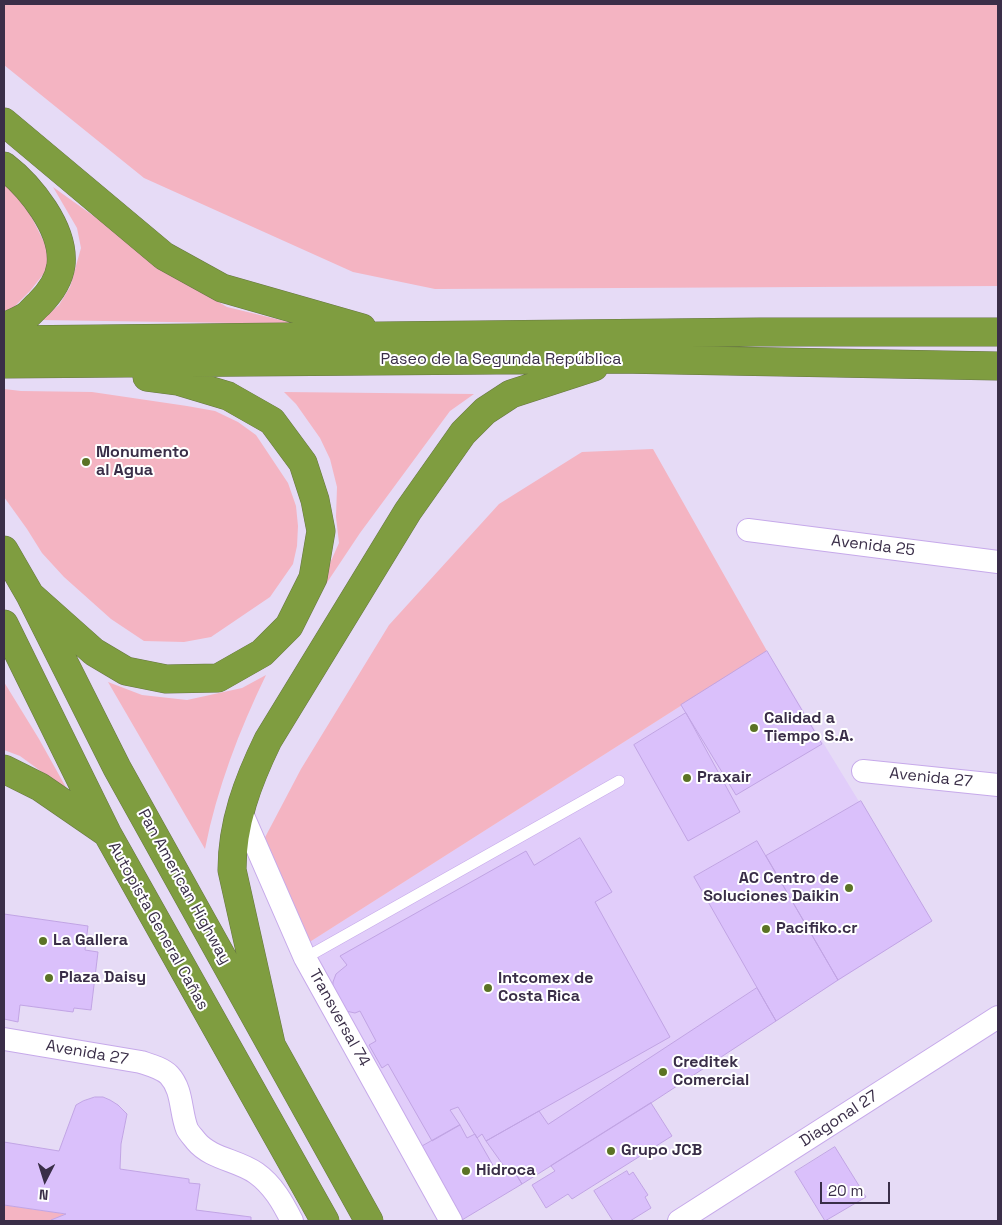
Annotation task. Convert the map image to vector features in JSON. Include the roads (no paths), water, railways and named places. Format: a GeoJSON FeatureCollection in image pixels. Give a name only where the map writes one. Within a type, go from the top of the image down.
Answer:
{"type":"FeatureCollection","features":[{"type":"Feature","properties":{"kind":"highway"},"geometry":{"type":"LineString","coordinates":[[4,122],[164,256],[222,288],[392,337]]}},
{"type":"Feature","properties":{"kind":"highway"},"geometry":{"type":"LineString","coordinates":[[4,166],[34,195],[50,221],[59,245],[61,265],[55,282],[47,296],[26,317],[4,326]]}},
{"type":"Feature","properties":{"kind":"highway","name":"Paseo de la Segunda República"},"geometry":{"type":"LineString","coordinates":[[4,340],[760,332],[998,332]]}},
{"type":"Feature","properties":{"kind":"highway"},"geometry":{"type":"LineString","coordinates":[[271,1044],[232,870],[232,849],[240,809],[246,790],[268,740],[408,511],[463,433],[485,410],[511,394],[619,359]]}},
{"type":"Feature","properties":{"kind":"highway","name":"Paseo de la Segunda República"},"geometry":{"type":"LineString","coordinates":[[11,364],[619,359],[998,366]]}},
{"type":"Feature","properties":{"kind":"highway"},"geometry":{"type":"LineString","coordinates":[[11,364],[178,380],[228,396],[272,421],[303,462],[321,531],[314,578],[289,626],[262,653],[218,678],[166,679],[126,671],[94,652],[30,595]]}},
{"type":"Feature","properties":{"kind":"highway","name":"Pan American Highway"},"geometry":{"type":"LineString","coordinates":[[4,550],[30,595],[117,768],[369,1221]]}},
{"type":"Feature","properties":{"kind":"highway","name":"Autopista General Cañas"},"geometry":{"type":"LineString","coordinates":[[4,624],[107,833],[325,1221]]}},
{"type":"Feature","properties":{"kind":"highway"},"geometry":{"type":"LineString","coordinates":[[4,769],[40,787],[107,833]]}},
{"type":"Feature","properties":{"kind":"street","name":"Avenida 25"},"geometry":{"type":"LineString","coordinates":[[748,530],[998,562]]}},
{"type":"Feature","properties":{"kind":"street","name":"Avenida 27"},"geometry":{"type":"LineString","coordinates":[[863,771],[998,785]]}},
{"type":"Feature","properties":{"kind":"street","name":"Transversal 74"},"geometry":{"type":"LineString","coordinates":[[240,809],[305,958],[451,1221]]}},
{"type":"Feature","properties":{"kind":"street","name":"Diagonal 27"},"geometry":{"type":"LineString","coordinates":[[685,1220],[998,1017]]}},
{"type":"Feature","properties":{"kind":"street","name":"Avenida 27"},"geometry":{"type":"LineString","coordinates":[[4,1039],[132,1060],[155,1067],[168,1075],[176,1087],[187,1129],[198,1143],[214,1154],[255,1172],[268,1182],[279,1197],[292,1221]]}},
{"type":"Feature","properties":{"kind":"lane"},"geometry":{"type":"LineString","coordinates":[[305,958],[618,781]]}},
{"type":"Feature","properties":{"kind":"place","name":"Monumento al Agua"},"geometry":{"type":"Point","coordinates":[86,462]}},
{"type":"Feature","properties":{"kind":"place","name":"Calidad a Tiempo S.A."},"geometry":{"type":"Point","coordinates":[754,728]}},
{"type":"Feature","properties":{"kind":"place","name":"Praxair"},"geometry":{"type":"Point","coordinates":[687,778]}},
{"type":"Feature","properties":{"kind":"place","name":"AC Centro de Soluciones Daikin"},"geometry":{"type":"Point","coordinates":[849,888]}},
{"type":"Feature","properties":{"kind":"place","name":"Pacifiko.cr"},"geometry":{"type":"Point","coordinates":[766,929]}},
{"type":"Feature","properties":{"kind":"place","name":"La Gallera"},"geometry":{"type":"Point","coordinates":[43,941]}},
{"type":"Feature","properties":{"kind":"place","name":"Plaza Daisy"},"geometry":{"type":"Point","coordinates":[49,978]}},
{"type":"Feature","properties":{"kind":"place","name":"Intcomex de Costa Rica"},"geometry":{"type":"Point","coordinates":[488,988]}},
{"type":"Feature","properties":{"kind":"place","name":"Creditek Comercial"},"geometry":{"type":"Point","coordinates":[663,1072]}},
{"type":"Feature","properties":{"kind":"place","name":"Grupo JCB"},"geometry":{"type":"Point","coordinates":[611,1151]}},
{"type":"Feature","properties":{"kind":"place","name":"Hidroca"},"geometry":{"type":"Point","coordinates":[466,1171]}}]}
